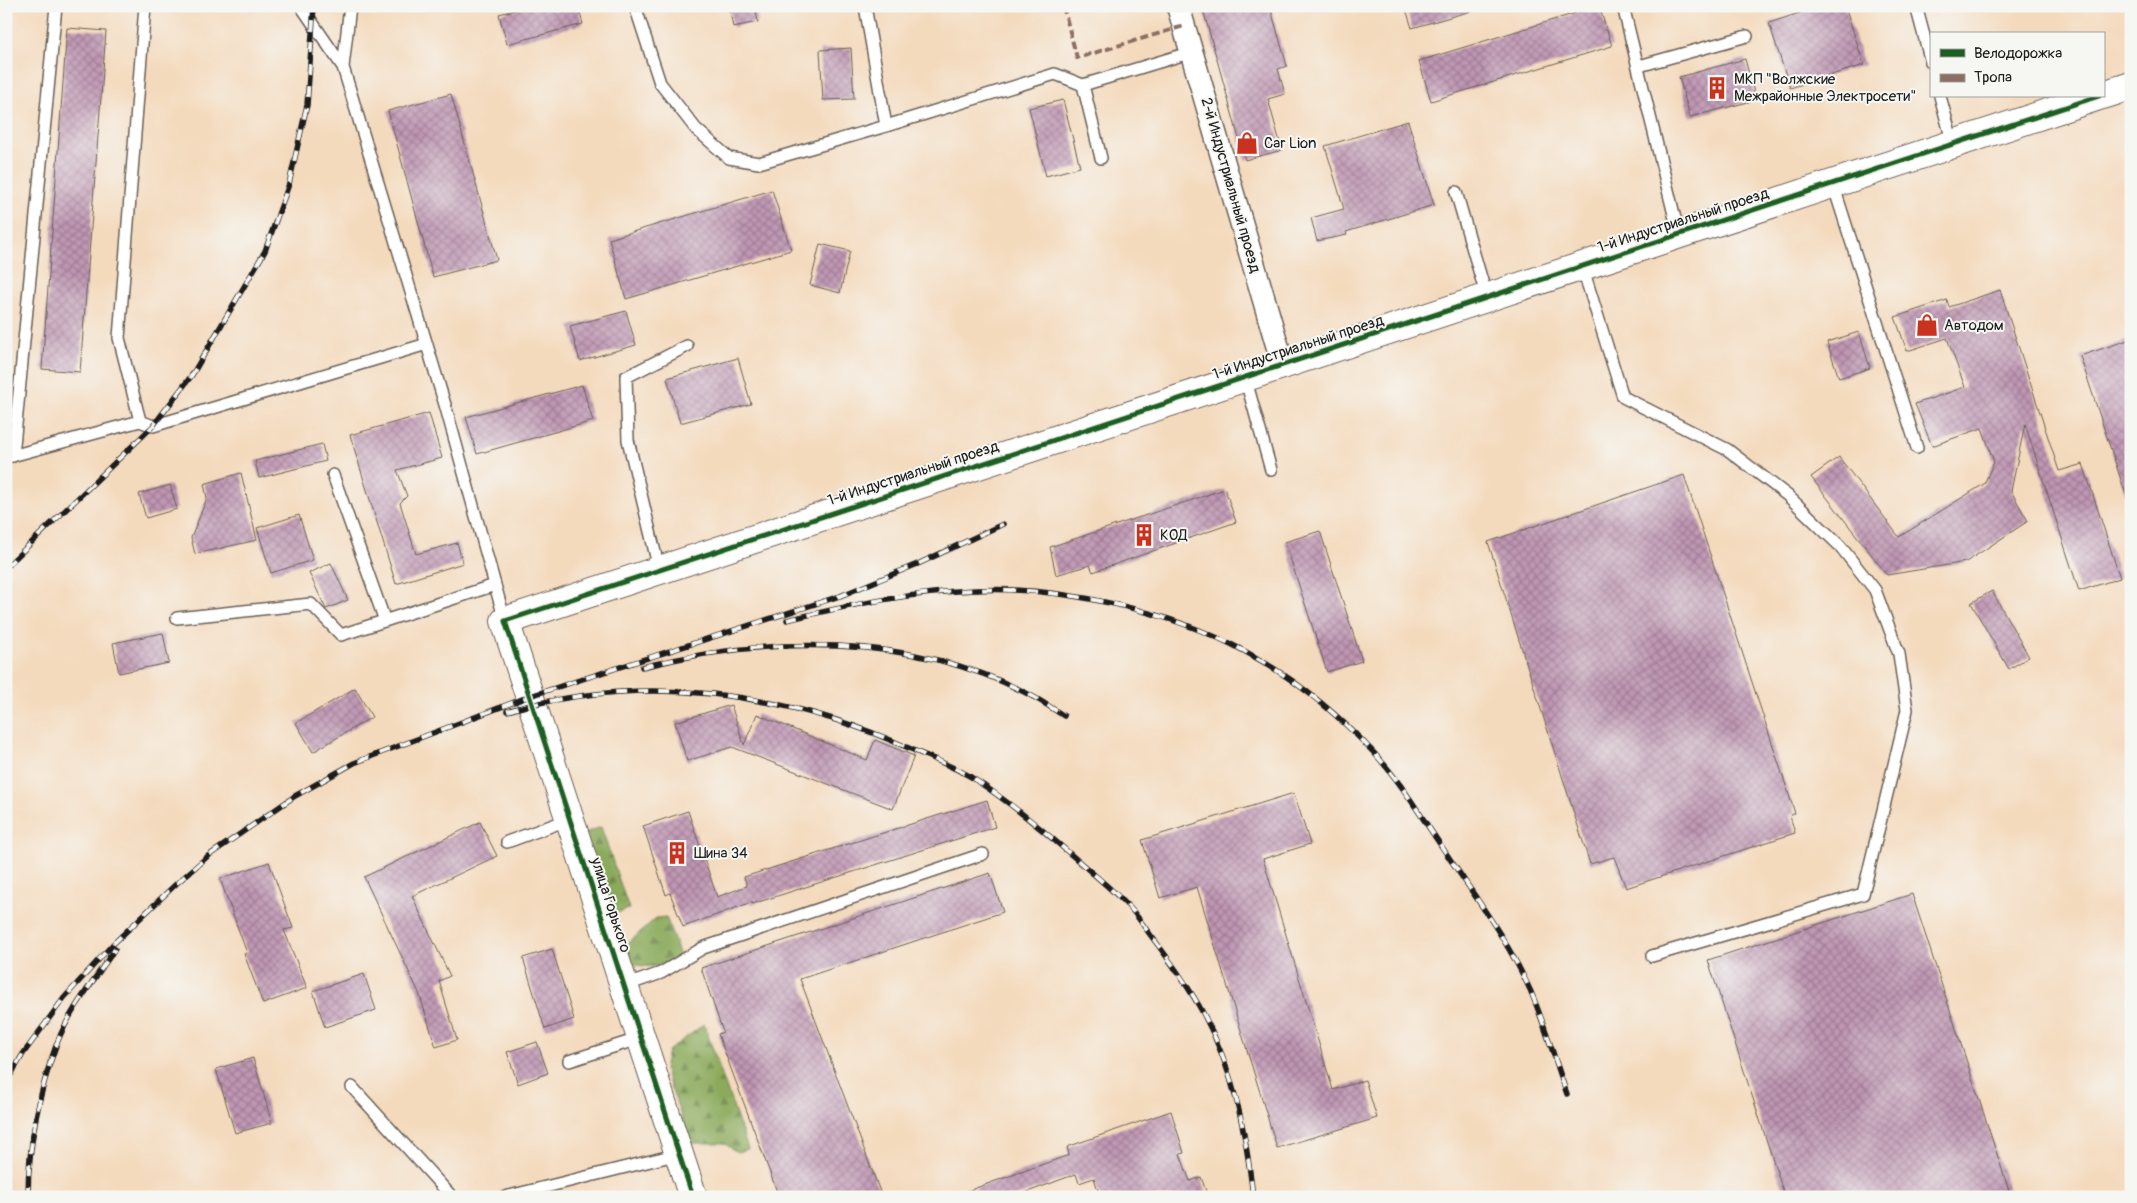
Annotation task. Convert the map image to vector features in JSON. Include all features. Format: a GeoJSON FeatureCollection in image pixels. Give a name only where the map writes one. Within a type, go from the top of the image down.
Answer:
{"type":"FeatureCollection","features":[{"type":"Feature","properties":{"kind":"street","name":"2-й Индустриальный проезд"},"geometry":{"type":"LineString","coordinates":[[1178,6],[1283,365]]}},
{"type":"Feature","properties":{"kind":"street"},"geometry":{"type":"LineString","coordinates":[[2104,95],[2131,86]]}},
{"type":"Feature","properties":{"kind":"street","name":"1-й Индустриальный проезд"},"geometry":{"type":"LineString","coordinates":[[505,621],[2093,98]]}},
{"type":"Feature","properties":{"kind":"street","name":"улица Горького"},"geometry":{"type":"LineString","coordinates":[[505,621],[693,1197]]}},
{"type":"Feature","properties":{"kind":"lane"},"geometry":{"type":"LineString","coordinates":[[56,6],[10,457],[140,421],[153,426],[427,344]]}},
{"type":"Feature","properties":{"kind":"lane"},"geometry":{"type":"LineString","coordinates":[[140,421],[119,338],[145,6]]}},
{"type":"Feature","properties":{"kind":"lane"},"geometry":{"type":"LineString","coordinates":[[301,6],[343,67],[427,344],[505,621]]}},
{"type":"Feature","properties":{"kind":"lane"},"geometry":{"type":"LineString","coordinates":[[343,67],[350,6]]}},
{"type":"Feature","properties":{"kind":"lane"},"geometry":{"type":"LineString","coordinates":[[635,6],[660,83],[696,129],[729,158],[760,163],[1055,74],[1083,85],[1192,52]]}},
{"type":"Feature","properties":{"kind":"lane"},"geometry":{"type":"LineString","coordinates":[[865,6],[886,126]]}},
{"type":"Feature","properties":{"kind":"lane"},"geometry":{"type":"LineString","coordinates":[[1623,6],[1679,235]]}},
{"type":"Feature","properties":{"kind":"lane"},"geometry":{"type":"LineString","coordinates":[[1916,6],[1930,58]]}},
{"type":"Feature","properties":{"kind":"lane"},"geometry":{"type":"LineString","coordinates":[[1639,66],[1747,36]]}},
{"type":"Feature","properties":{"kind":"lane"},"geometry":{"type":"LineString","coordinates":[[1083,85],[1101,158]]}},
{"type":"Feature","properties":{"kind":"lane"},"geometry":{"type":"LineString","coordinates":[[1941,98],[1953,144]]}},
{"type":"Feature","properties":{"kind":"lane"},"geometry":{"type":"LineString","coordinates":[[1833,184],[1917,448]]}},
{"type":"Feature","properties":{"kind":"lane"},"geometry":{"type":"LineString","coordinates":[[1456,192],[1487,298]]}},
{"type":"Feature","properties":{"kind":"lane"},"geometry":{"type":"LineString","coordinates":[[1582,266],[1623,397],[1728,450],[1788,496],[1840,546],[1875,590],[1899,654],[1908,710],[1863,894],[1652,956]]}},
{"type":"Feature","properties":{"kind":"lane"},"geometry":{"type":"LineString","coordinates":[[659,569],[628,440],[626,377],[687,346]]}},
{"type":"Feature","properties":{"kind":"lane"},"geometry":{"type":"LineString","coordinates":[[1245,377],[1271,470]]}},
{"type":"Feature","properties":{"kind":"lane"},"geometry":{"type":"LineString","coordinates":[[333,475],[386,621]]}},
{"type":"Feature","properties":{"kind":"lane"},"geometry":{"type":"LineString","coordinates":[[177,618],[311,604],[341,635],[495,585]]}},
{"type":"Feature","properties":{"kind":"lane"},"geometry":{"type":"LineString","coordinates":[[507,842],[570,819]]}},
{"type":"Feature","properties":{"kind":"lane"},"geometry":{"type":"LineString","coordinates":[[624,986],[661,973],[703,948],[983,854]]}},
{"type":"Feature","properties":{"kind":"lane"},"geometry":{"type":"LineString","coordinates":[[569,1061],[641,1038]]}},
{"type":"Feature","properties":{"kind":"lane"},"geometry":{"type":"LineString","coordinates":[[352,1087],[452,1197]]}},
{"type":"Feature","properties":{"kind":"lane"},"geometry":{"type":"LineString","coordinates":[[505,1197],[679,1154]]}},
{"type":"Feature","properties":{"kind":"green space"},"geometry":{"type":"Polygon","coordinates":[[[601,827],[629,909],[610,915],[582,834],[601,827]]]}},
{"type":"Feature","properties":{"kind":"green space"},"geometry":{"type":"Polygon","coordinates":[[[666,917],[680,956],[656,966],[632,964],[626,945],[656,918],[666,917]]]}},
{"type":"Feature","properties":{"kind":"green space"},"geometry":{"type":"Polygon","coordinates":[[[704,1024],[748,1149],[737,1152],[724,1143],[691,1143],[664,1069],[668,1051],[704,1024]]]}},
{"type":"Feature","properties":{"kind":"building"},"geometry":{"type":"Polygon","coordinates":[[[531,6],[578,6],[583,24],[507,44],[499,14],[531,6]]]}},
{"type":"Feature","properties":{"kind":"building"},"geometry":{"type":"Polygon","coordinates":[[[729,6],[755,6],[758,22],[733,27],[729,6]]]}},
{"type":"Feature","properties":{"kind":"building"},"geometry":{"type":"Polygon","coordinates":[[[1202,6],[1270,6],[1287,66],[1278,69],[1285,94],[1268,99],[1282,150],[1245,160],[1202,6]]]}},
{"type":"Feature","properties":{"kind":"building"},"geometry":{"type":"Polygon","coordinates":[[[1405,6],[1471,6],[1471,11],[1412,28],[1405,6]]]}},
{"type":"Feature","properties":{"kind":"building"},"geometry":{"type":"Polygon","coordinates":[[[1599,6],[1612,46],[1431,101],[1419,61],[1599,6]]]}},
{"type":"Feature","properties":{"kind":"building"},"geometry":{"type":"Polygon","coordinates":[[[1821,6],[1845,6],[1864,65],[1790,88],[1769,23],[1821,6]]]}},
{"type":"Feature","properties":{"kind":"building"},"geometry":{"type":"Polygon","coordinates":[[[67,28],[106,31],[80,372],[42,369],[67,28]]]}},
{"type":"Feature","properties":{"kind":"building"},"geometry":{"type":"Polygon","coordinates":[[[851,48],[854,99],[823,100],[820,50],[851,48]]]}},
{"type":"Feature","properties":{"kind":"building","name":"МКП \"Волжские Межрайонные Электросети\""},"geometry":{"type":"Polygon","coordinates":[[[1745,59],[1756,100],[1690,117],[1679,77],[1745,59]]]}},
{"type":"Feature","properties":{"kind":"building"},"geometry":{"type":"Polygon","coordinates":[[[451,94],[497,260],[433,277],[388,111],[451,94]]]}},
{"type":"Feature","properties":{"kind":"building"},"geometry":{"type":"Polygon","coordinates":[[[1063,100],[1080,167],[1046,176],[1029,108],[1063,100]]]}},
{"type":"Feature","properties":{"kind":"building"},"geometry":{"type":"Polygon","coordinates":[[[1408,121],[1434,205],[1346,232],[1347,235],[1317,241],[1311,218],[1344,209],[1325,146],[1408,121]]]}},
{"type":"Feature","properties":{"kind":"building"},"geometry":{"type":"Polygon","coordinates":[[[772,190],[791,250],[626,299],[609,239],[772,190]]]}},
{"type":"Feature","properties":{"kind":"building"},"geometry":{"type":"Polygon","coordinates":[[[820,244],[850,251],[840,293],[810,285],[820,244]]]}},
{"type":"Feature","properties":{"kind":"building"},"geometry":{"type":"Polygon","coordinates":[[[2000,290],[2059,471],[2083,464],[2120,578],[2079,591],[2025,424],[2011,491],[2028,521],[1966,562],[1887,575],[1811,477],[1839,457],[1899,537],[1984,484],[1994,462],[1982,428],[1932,446],[1915,404],[1965,387],[1947,338],[1907,351],[1895,317],[1947,300],[1949,307],[2000,290]]]}},
{"type":"Feature","properties":{"kind":"building"},"geometry":{"type":"Polygon","coordinates":[[[626,311],[636,345],[580,361],[570,326],[626,311]]]}},
{"type":"Feature","properties":{"kind":"building"},"geometry":{"type":"Polygon","coordinates":[[[1859,332],[1870,368],[1839,378],[1827,342],[1859,332]]]}},
{"type":"Feature","properties":{"kind":"building"},"geometry":{"type":"Polygon","coordinates":[[[2131,339],[2131,500],[2128,501],[2080,356],[2131,339]]]}},
{"type":"Feature","properties":{"kind":"building"},"geometry":{"type":"Polygon","coordinates":[[[738,358],[751,404],[680,423],[667,378],[738,358]]]}},
{"type":"Feature","properties":{"kind":"building"},"geometry":{"type":"Polygon","coordinates":[[[582,385],[593,421],[477,454],[466,417],[582,385]]]}},
{"type":"Feature","properties":{"kind":"building"},"geometry":{"type":"Polygon","coordinates":[[[429,413],[442,458],[397,470],[407,496],[400,503],[416,554],[457,543],[463,563],[396,584],[350,435],[429,413]]]}},
{"type":"Feature","properties":{"kind":"building"},"geometry":{"type":"Polygon","coordinates":[[[322,444],[326,461],[259,478],[255,461],[322,444]]]}},
{"type":"Feature","properties":{"kind":"building"},"geometry":{"type":"Polygon","coordinates":[[[241,473],[257,540],[195,554],[191,538],[207,498],[204,484],[241,473]]]}},
{"type":"Feature","properties":{"kind":"building"},"geometry":{"type":"Polygon","coordinates":[[[1684,475],[1795,813],[1790,816],[1795,833],[1626,888],[1614,857],[1590,864],[1488,542],[1684,475]]]}},
{"type":"Feature","properties":{"kind":"building"},"geometry":{"type":"Polygon","coordinates":[[[170,485],[177,509],[146,518],[139,494],[170,485]]]}},
{"type":"Feature","properties":{"kind":"building","name":"КОД"},"geometry":{"type":"Polygon","coordinates":[[[1225,489],[1236,522],[1093,572],[1090,565],[1056,575],[1050,547],[1225,489]]]}},
{"type":"Feature","properties":{"kind":"building"},"geometry":{"type":"Polygon","coordinates":[[[299,515],[313,560],[271,573],[257,528],[299,515]]]}},
{"type":"Feature","properties":{"kind":"building"},"geometry":{"type":"Polygon","coordinates":[[[1320,531],[1362,661],[1327,672],[1285,542],[1320,531]]]}},
{"type":"Feature","properties":{"kind":"building"},"geometry":{"type":"Polygon","coordinates":[[[331,563],[348,600],[326,609],[309,573],[331,563]]]}},
{"type":"Feature","properties":{"kind":"building"},"geometry":{"type":"Polygon","coordinates":[[[1992,591],[2029,657],[2009,669],[1971,603],[1992,591]]]}},
{"type":"Feature","properties":{"kind":"building"},"geometry":{"type":"Polygon","coordinates":[[[163,633],[169,663],[119,673],[113,643],[163,633]]]}},
{"type":"Feature","properties":{"kind":"building"},"geometry":{"type":"Polygon","coordinates":[[[355,688],[372,717],[313,752],[296,723],[355,688]]]}},
{"type":"Feature","properties":{"kind":"building"},"geometry":{"type":"Polygon","coordinates":[[[731,705],[744,745],[757,714],[867,760],[875,740],[914,756],[893,809],[732,747],[687,761],[675,722],[731,705]]]}},
{"type":"Feature","properties":{"kind":"building"},"geometry":{"type":"Polygon","coordinates":[[[1294,793],[1310,844],[1263,859],[1333,1090],[1365,1080],[1377,1118],[1277,1148],[1197,887],[1160,898],[1142,840],[1294,793]]]}},
{"type":"Feature","properties":{"kind":"building"},"geometry":{"type":"Polygon","coordinates":[[[987,800],[995,827],[752,904],[752,902],[683,927],[670,893],[666,895],[643,826],[688,811],[717,897],[747,886],[744,877],[987,800]]]}},
{"type":"Feature","properties":{"kind":"building"},"geometry":{"type":"Polygon","coordinates":[[[480,822],[497,856],[412,896],[450,976],[439,981],[457,1040],[436,1047],[419,993],[364,877],[480,822]]]}},
{"type":"Feature","properties":{"kind":"building"},"geometry":{"type":"Polygon","coordinates":[[[269,862],[293,928],[284,930],[307,988],[263,1004],[244,954],[247,953],[220,879],[269,862]]]}},
{"type":"Feature","properties":{"kind":"building"},"geometry":{"type":"Polygon","coordinates":[[[990,873],[1003,912],[800,979],[882,1197],[779,1197],[718,1034],[723,1032],[701,968],[990,873]]]}},
{"type":"Feature","properties":{"kind":"building"},"geometry":{"type":"Polygon","coordinates":[[[1912,894],[2011,1197],[1785,1197],[1708,960],[1912,894]]]}},
{"type":"Feature","properties":{"kind":"building"},"geometry":{"type":"Polygon","coordinates":[[[552,949],[574,1019],[545,1029],[523,958],[552,949]]]}},
{"type":"Feature","properties":{"kind":"building"},"geometry":{"type":"Polygon","coordinates":[[[364,974],[376,1010],[325,1027],[313,991],[364,974]]]}},
{"type":"Feature","properties":{"kind":"building"},"geometry":{"type":"Polygon","coordinates":[[[537,1042],[548,1073],[518,1084],[507,1052],[537,1042]]]}},
{"type":"Feature","properties":{"kind":"building"},"geometry":{"type":"Polygon","coordinates":[[[253,1058],[272,1123],[235,1133],[216,1069],[253,1058]]]}},
{"type":"Feature","properties":{"kind":"building"},"geometry":{"type":"Polygon","coordinates":[[[1171,1111],[1184,1153],[1180,1154],[1190,1181],[1201,1177],[1208,1197],[1100,1197],[1094,1178],[1079,1183],[1076,1174],[1014,1197],[956,1197],[956,1195],[1069,1155],[1067,1147],[1171,1111]]]}},
{"type":"Feature","properties":{"kind":"railway"},"geometry":{"type":"LineString","coordinates":[[6,567],[153,426],[192,375],[265,251],[289,184],[307,105],[314,6]]}},
{"type":"Feature","properties":{"kind":"railway"},"geometry":{"type":"LineString","coordinates":[[6,1083],[23,1054],[64,998],[112,945],[208,856],[295,796],[354,763],[530,696],[840,596],[920,563],[1003,524]]}},
{"type":"Feature","properties":{"kind":"railway"},"geometry":{"type":"LineString","coordinates":[[787,620],[858,604],[928,593],[976,590],[1043,592],[1115,604],[1150,613],[1217,637],[1264,662],[1298,685],[1331,711],[1361,739],[1402,787],[1512,954],[1536,1004],[1567,1094]]}},
{"type":"Feature","properties":{"kind":"railway"},"geometry":{"type":"LineString","coordinates":[[642,667],[689,657],[738,650],[788,646],[838,646],[887,650],[936,660],[983,674],[1042,701],[1064,716]]}},
{"type":"Feature","properties":{"kind":"railway"},"geometry":{"type":"LineString","coordinates":[[507,711],[558,699],[610,693],[661,691],[712,694],[763,701],[813,713],[863,729],[957,769],[971,777],[1024,815],[1115,893],[1136,915],[1184,982],[1214,1035],[1231,1080],[1247,1149],[1253,1197]]}},
{"type":"Feature","properties":{"kind":"railway"},"geometry":{"type":"LineString","coordinates":[[28,1197],[32,1139],[40,1099],[57,1043],[76,1007],[115,949]]}},
{"type":"Feature","properties":{"kind":"marked path"},"geometry":{"type":"LineString","coordinates":[[1063,6],[1077,58],[1184,26]]}},
{"type":"Feature","properties":{"kind":"cycle path"},"geometry":{"type":"LineString","coordinates":[[693,1197],[505,621],[2093,98]]}},
{"type":"Feature","properties":{"kind":"place","name":"МКП \"Волжские Межрайонные Электросети\""},"geometry":{"type":"Point","coordinates":[1717,88]}},
{"type":"Feature","properties":{"kind":"place","name":"Car Lion"},"geometry":{"type":"Point","coordinates":[1247,143]}},
{"type":"Feature","properties":{"kind":"place","name":"Автодом"},"geometry":{"type":"Point","coordinates":[1927,325]}},
{"type":"Feature","properties":{"kind":"place","name":"КОД"},"geometry":{"type":"Point","coordinates":[1144,535]}},
{"type":"Feature","properties":{"kind":"place","name":"Шина 34"},"geometry":{"type":"Point","coordinates":[677,853]}}]}
